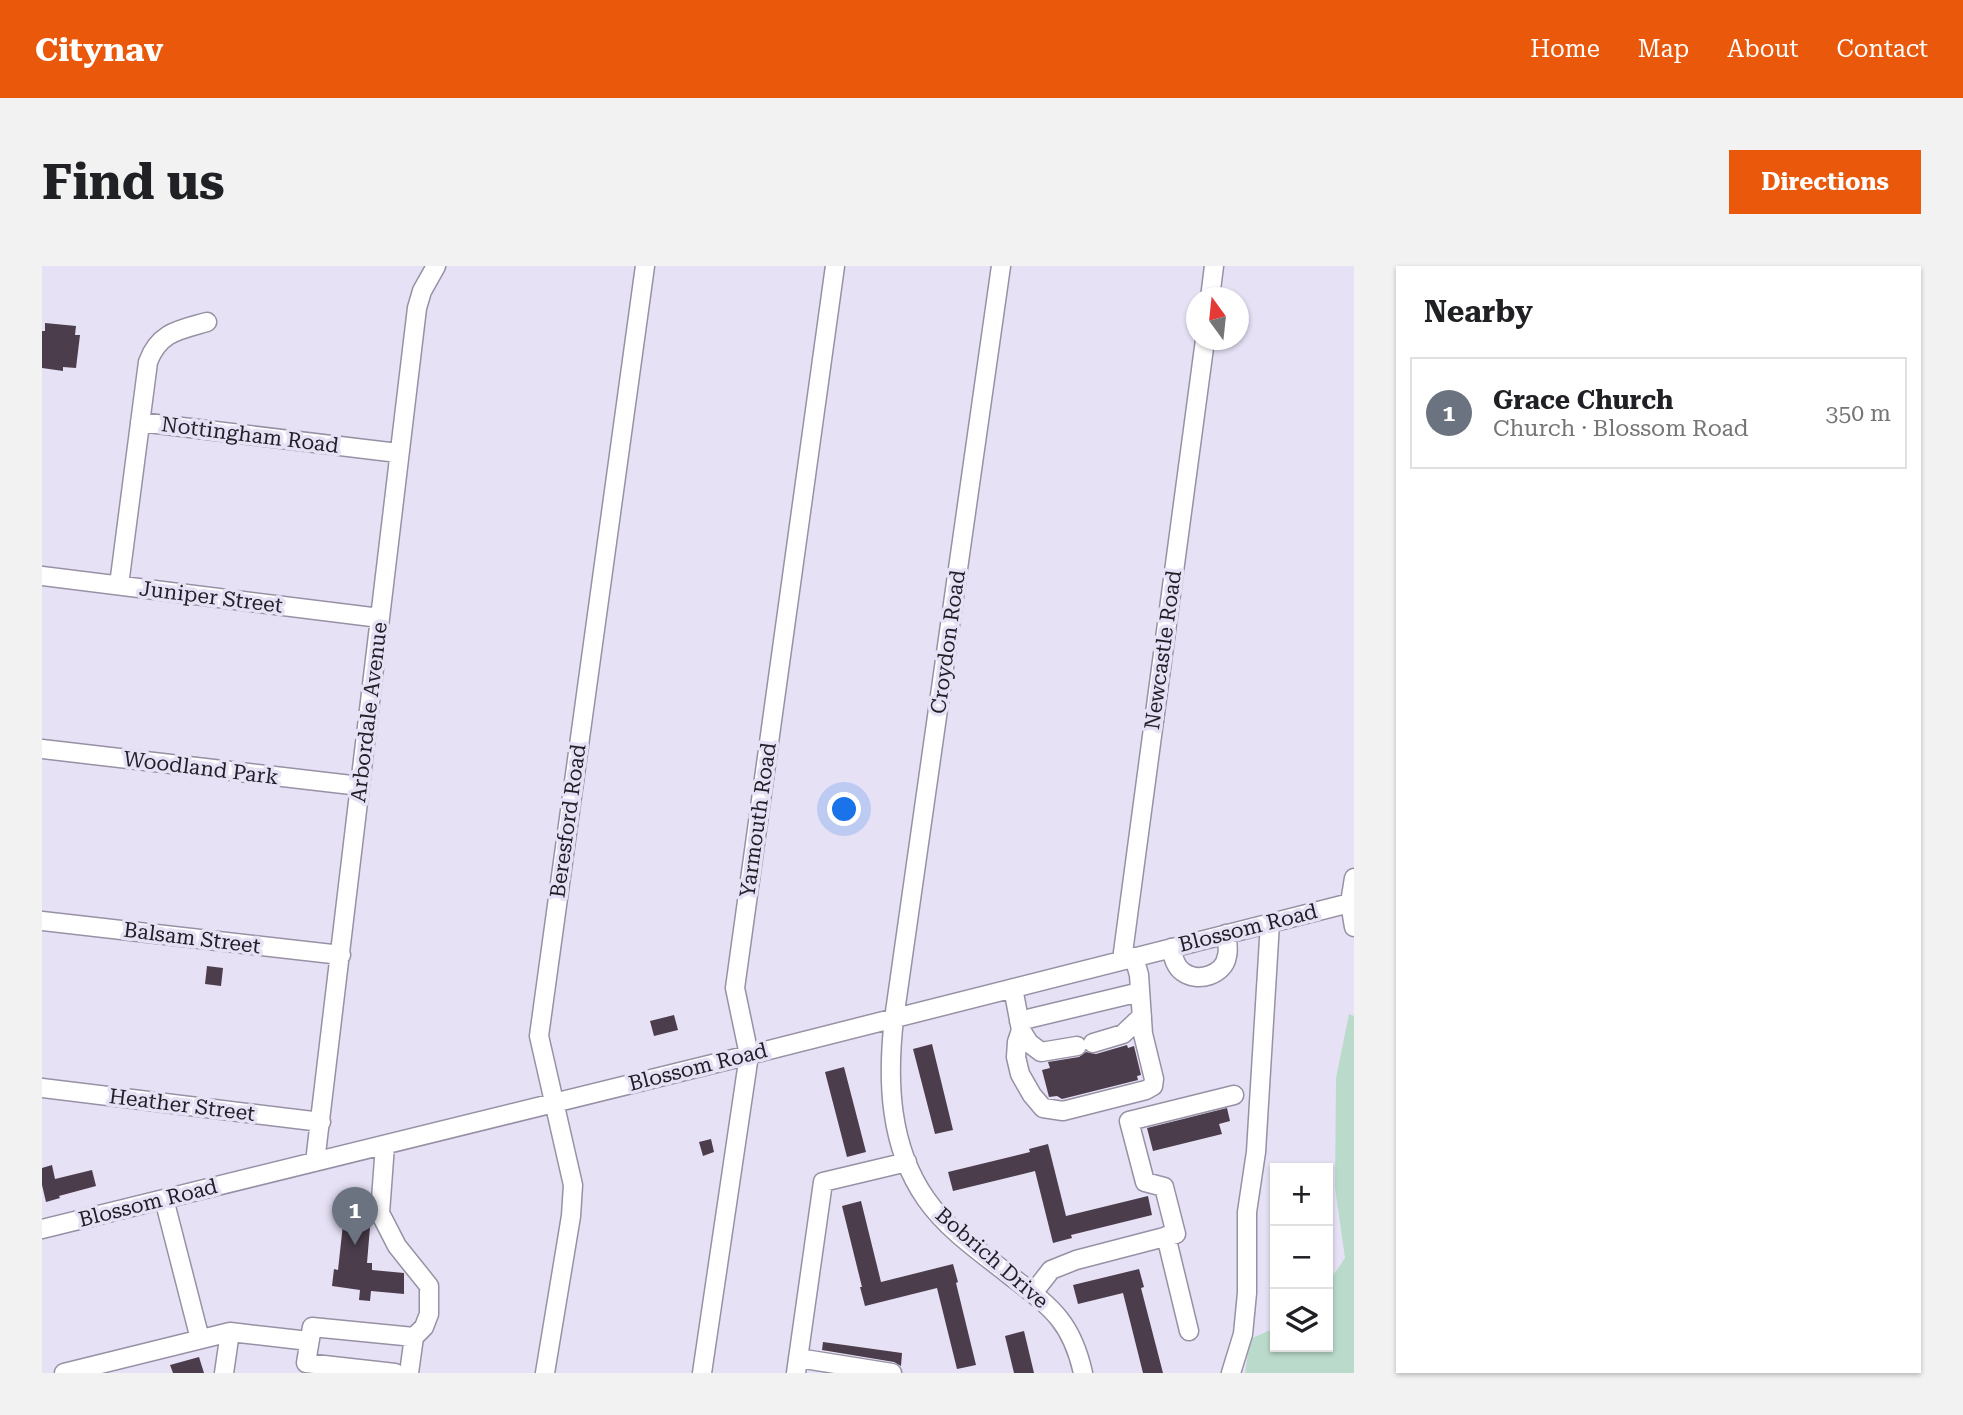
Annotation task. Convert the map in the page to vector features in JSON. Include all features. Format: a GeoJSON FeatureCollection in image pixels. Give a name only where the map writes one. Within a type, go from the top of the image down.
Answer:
{"type":"FeatureCollection","features":[{"type":"Feature","properties":{"kind":"street","name":"Arbordale Avenue"},"geometry":{"type":"LineString","coordinates":[[315,1162],[417,308],[422,291],[436,266]]}},
{"type":"Feature","properties":{"kind":"street","name":"Beresford Road"},"geometry":{"type":"LineString","coordinates":[[545,1373],[573,1204],[571,1175],[539,1036],[645,266]]}},
{"type":"Feature","properties":{"kind":"street","name":"Yarmouth Road"},"geometry":{"type":"LineString","coordinates":[[702,1373],[749,1055],[735,988],[835,266]]}},
{"type":"Feature","properties":{"kind":"street","name":"Croydon Road"},"geometry":{"type":"LineString","coordinates":[[894,1018],[1001,266]]}},
{"type":"Feature","properties":{"kind":"street"},"geometry":{"type":"LineString","coordinates":[[1211,287],[1214,266]]}},
{"type":"Feature","properties":{"kind":"street"},"geometry":{"type":"LineString","coordinates":[[140,422],[148,362],[158,343],[176,331],[207,322]]}},
{"type":"Feature","properties":{"kind":"street","name":"Newcastle Road"},"geometry":{"type":"LineString","coordinates":[[1020,1026],[1016,1058],[1020,1074],[1043,1108],[1063,1111],[1153,1086],[1154,1079],[1143,1034],[1140,992],[1128,958],[1204,350]]}},
{"type":"Feature","properties":{"kind":"street","name":"Nottingham Road"},"geometry":{"type":"LineString","coordinates":[[119,585],[140,422],[398,453]]}},
{"type":"Feature","properties":{"kind":"street","name":"Juniper Street"},"geometry":{"type":"LineString","coordinates":[[42,576],[380,618]]}},
{"type":"Feature","properties":{"kind":"street","name":"Woodland Park"},"geometry":{"type":"LineString","coordinates":[[42,749],[359,786]]}},
{"type":"Feature","properties":{"kind":"street"},"geometry":{"type":"LineString","coordinates":[[1354,878],[1354,927]]}},
{"type":"Feature","properties":{"kind":"street","name":"Blossom Road"},"geometry":{"type":"LineString","coordinates":[[42,1230],[1352,903]]}},
{"type":"Feature","properties":{"kind":"street","name":"Balsam Street"},"geometry":{"type":"LineString","coordinates":[[42,921],[341,955]]}},
{"type":"Feature","properties":{"kind":"street"},"geometry":{"type":"LineString","coordinates":[[1231,1373],[1243,1334],[1247,1293],[1247,1212],[1256,1152],[1270,923]]}},
{"type":"Feature","properties":{"kind":"street"},"geometry":{"type":"LineString","coordinates":[[1171,948],[1175,963],[1181,971],[1201,978],[1212,975],[1221,968],[1227,958],[1226,934]]}},
{"type":"Feature","properties":{"kind":"street"},"geometry":{"type":"LineString","coordinates":[[1013,988],[1020,1026],[1029,1043],[1041,1052],[1123,1034],[1142,1016]]}},
{"type":"Feature","properties":{"kind":"street"},"geometry":{"type":"LineString","coordinates":[[1020,1026],[1140,992]]}},
{"type":"Feature","properties":{"kind":"street","name":"Bobrich Drive"},"geometry":{"type":"LineString","coordinates":[[894,1018],[889,1060],[890,1097],[907,1162],[926,1199],[956,1232],[1058,1316],[1079,1352],[1083,1373]]}},
{"type":"Feature","properties":{"kind":"street","name":"Heather Street"},"geometry":{"type":"LineString","coordinates":[[42,1088],[321,1122]]}},
{"type":"Feature","properties":{"kind":"street"},"geometry":{"type":"LineString","coordinates":[[1033,1293],[1051,1270],[1076,1260],[1176,1234],[1164,1186],[1145,1182],[1129,1121],[1234,1095]]}},
{"type":"Feature","properties":{"kind":"street"},"geometry":{"type":"LineString","coordinates":[[385,1145],[380,1213],[397,1246],[429,1286],[429,1314],[424,1326],[414,1337],[409,1373]]}},
{"type":"Feature","properties":{"kind":"street"},"geometry":{"type":"LineString","coordinates":[[892,1373],[797,1365],[823,1182],[907,1162]]}},
{"type":"Feature","properties":{"kind":"street"},"geometry":{"type":"LineString","coordinates":[[164,1199],[200,1339]]}},
{"type":"Feature","properties":{"kind":"street"},"geometry":{"type":"LineString","coordinates":[[1166,1236],[1189,1331]]}},
{"type":"Feature","properties":{"kind":"street"},"geometry":{"type":"LineString","coordinates":[[395,1373],[324,1369],[306,1363],[312,1326],[414,1337]]}},
{"type":"Feature","properties":{"kind":"street"},"geometry":{"type":"LineString","coordinates":[[64,1373],[230,1332],[309,1341]]}},
{"type":"Feature","properties":{"kind":"street"},"geometry":{"type":"LineString","coordinates":[[224,1373],[230,1332]]}},
{"type":"Feature","properties":{"kind":"green space"},"geometry":{"type":"Polygon","coordinates":[[[1349,1014],[1354,1016],[1354,1373],[1245,1373],[1250,1339],[1270,1330],[1270,1352],[1333,1352],[1333,1276],[1345,1258],[1335,1188],[1336,1078],[1349,1014]]]}},
{"type":"Feature","properties":{"kind":"building"},"geometry":{"type":"Polygon","coordinates":[[[45,323],[76,326],[75,335],[80,335],[76,368],[63,367],[63,371],[42,368],[42,331],[45,331],[45,323]]]}},
{"type":"Feature","properties":{"kind":"building"},"geometry":{"type":"Polygon","coordinates":[[[207,966],[223,968],[221,986],[205,984],[207,966]]]}},
{"type":"Feature","properties":{"kind":"building"},"geometry":{"type":"Polygon","coordinates":[[[674,1015],[678,1030],[654,1036],[650,1021],[674,1015]]]}},
{"type":"Feature","properties":{"kind":"building"},"geometry":{"type":"Polygon","coordinates":[[[932,1044],[953,1130],[935,1134],[913,1049],[932,1044]]]}},
{"type":"Feature","properties":{"kind":"building"},"geometry":{"type":"Polygon","coordinates":[[[1127,1045],[1128,1048],[1134,1046],[1141,1075],[1137,1076],[1138,1080],[1062,1099],[1057,1096],[1049,1097],[1042,1070],[1050,1068],[1048,1062],[1079,1057],[1086,1052],[1096,1054],[1127,1045]]]}},
{"type":"Feature","properties":{"kind":"building"},"geometry":{"type":"Polygon","coordinates":[[[844,1067],[866,1152],[847,1157],[825,1072],[844,1067]]]}},
{"type":"Feature","properties":{"kind":"building"},"geometry":{"type":"Polygon","coordinates":[[[1227,1108],[1230,1121],[1219,1124],[1222,1134],[1153,1151],[1147,1128],[1227,1108]]]}},
{"type":"Feature","properties":{"kind":"building"},"geometry":{"type":"Polygon","coordinates":[[[711,1139],[714,1152],[703,1156],[699,1142],[711,1139]]]}},
{"type":"Feature","properties":{"kind":"building"},"geometry":{"type":"Polygon","coordinates":[[[1048,1144],[1066,1216],[1148,1196],[1152,1215],[1071,1235],[1072,1238],[1053,1243],[1035,1171],[953,1191],[948,1172],[1030,1152],[1029,1149],[1048,1144]]]}},
{"type":"Feature","properties":{"kind":"building"},"geometry":{"type":"Polygon","coordinates":[[[52,1165],[55,1179],[92,1170],[96,1186],[46,1202],[42,1168],[52,1165]]]}},
{"type":"Feature","properties":{"kind":"building"},"geometry":{"type":"Polygon","coordinates":[[[861,1201],[881,1282],[953,1264],[976,1365],[957,1369],[937,1288],[865,1306],[842,1206],[861,1201]]]}},
{"type":"Feature","properties":{"kind":"building"},"geometry":{"type":"Polygon","coordinates":[[[343,1224],[370,1227],[367,1263],[372,1263],[372,1270],[404,1273],[404,1294],[371,1291],[370,1301],[359,1300],[360,1290],[332,1286],[334,1269],[338,1270],[343,1224]]]}},
{"type":"Feature","properties":{"kind":"building"},"geometry":{"type":"Polygon","coordinates":[[[1139,1269],[1144,1287],[1141,1288],[1163,1373],[1143,1373],[1123,1293],[1078,1304],[1073,1285],[1139,1269]]]}},
{"type":"Feature","properties":{"kind":"building"},"geometry":{"type":"Polygon","coordinates":[[[1024,1331],[1034,1373],[1014,1373],[1005,1336],[1024,1331]]]}},
{"type":"Feature","properties":{"kind":"building"},"geometry":{"type":"Polygon","coordinates":[[[823,1342],[902,1353],[901,1366],[894,1362],[822,1350],[823,1342]]]}},
{"type":"Feature","properties":{"kind":"building"},"geometry":{"type":"Polygon","coordinates":[[[199,1357],[204,1373],[173,1373],[170,1365],[199,1357]]]}},
{"type":"Feature","properties":{"kind":"place","name":"Grace Church"},"geometry":{"type":"Point","coordinates":[355,1245]}}]}
